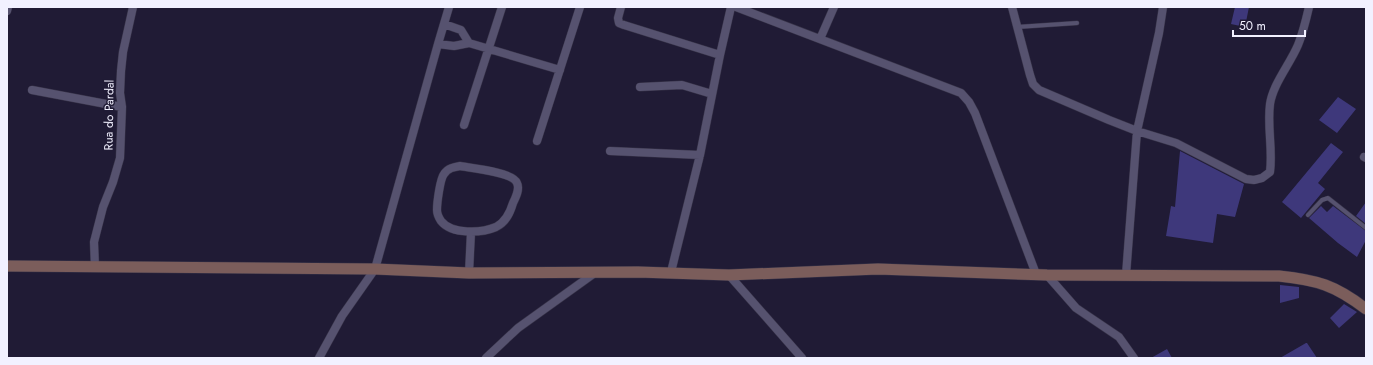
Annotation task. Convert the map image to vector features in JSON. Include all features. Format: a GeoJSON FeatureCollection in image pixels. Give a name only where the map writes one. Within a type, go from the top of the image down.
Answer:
{"type":"FeatureCollection","features":[{"type":"Feature","properties":{"kind":"main road"},"geometry":{"type":"LineString","coordinates":[[7,266],[375,268],[469,273],[671,272],[729,275],[878,269],[1041,275],[1278,276],[1302,278],[1321,283],[1337,290],[1366,309]]}},
{"type":"Feature","properties":{"kind":"street","name":"Rua do Pardal"},"geometry":{"type":"LineString","coordinates":[[95,267],[95,237],[103,207],[114,182],[120,158],[122,107],[120,93],[123,52],[133,7]]}},
{"type":"Feature","properties":{"kind":"street"},"geometry":{"type":"LineString","coordinates":[[318,358],[342,316],[375,268],[449,7]]}},
{"type":"Feature","properties":{"kind":"street"},"geometry":{"type":"LineString","coordinates":[[464,126],[502,7]]}},
{"type":"Feature","properties":{"kind":"street"},"geometry":{"type":"LineString","coordinates":[[537,141],[580,7]]}},
{"type":"Feature","properties":{"kind":"street"},"geometry":{"type":"LineString","coordinates":[[621,7],[618,18],[619,23],[720,55]]}},
{"type":"Feature","properties":{"kind":"street"},"geometry":{"type":"LineString","coordinates":[[671,272],[700,155],[731,7]]}},
{"type":"Feature","properties":{"kind":"street"},"geometry":{"type":"LineString","coordinates":[[736,7],[961,93],[969,102],[978,120],[1041,275],[1076,308],[1119,337],[1134,358]]}},
{"type":"Feature","properties":{"kind":"street"},"geometry":{"type":"LineString","coordinates":[[820,39],[834,7]]}},
{"type":"Feature","properties":{"kind":"street"},"geometry":{"type":"LineString","coordinates":[[1012,7],[1033,84],[1039,90],[1078,108],[1137,131],[1176,144],[1246,179],[1254,180],[1262,178],[1270,172],[1272,159],[1269,119],[1270,104],[1274,90],[1298,44],[1310,7]]}},
{"type":"Feature","properties":{"kind":"street"},"geometry":{"type":"LineString","coordinates":[[1126,275],[1137,131],[1159,33],[1163,7]]}},
{"type":"Feature","properties":{"kind":"street"},"geometry":{"type":"LineString","coordinates":[[444,24],[461,30],[469,43]]}},
{"type":"Feature","properties":{"kind":"street"},"geometry":{"type":"LineString","coordinates":[[438,44],[454,46],[469,43],[560,70]]}},
{"type":"Feature","properties":{"kind":"street"},"geometry":{"type":"LineString","coordinates":[[640,87],[682,85],[712,94]]}},
{"type":"Feature","properties":{"kind":"street"},"geometry":{"type":"LineString","coordinates":[[32,90],[122,107]]}},
{"type":"Feature","properties":{"kind":"street"},"geometry":{"type":"LineString","coordinates":[[610,151],[700,155]]}},
{"type":"Feature","properties":{"kind":"street"},"geometry":{"type":"LineString","coordinates":[[460,166],[483,169],[514,178],[518,189],[506,220],[497,226],[471,232],[457,230],[446,226],[440,220],[437,211],[443,175],[450,169],[460,166]]}},
{"type":"Feature","properties":{"kind":"street"},"geometry":{"type":"LineString","coordinates":[[469,273],[471,232]]}},
{"type":"Feature","properties":{"kind":"street"},"geometry":{"type":"LineString","coordinates":[[486,358],[518,328],[596,272]]}},
{"type":"Feature","properties":{"kind":"street"},"geometry":{"type":"LineString","coordinates":[[729,275],[802,358]]}},
{"type":"Feature","properties":{"kind":"lane"},"geometry":{"type":"LineString","coordinates":[[1017,27],[1077,23]]}},
{"type":"Feature","properties":{"kind":"lane"},"geometry":{"type":"LineString","coordinates":[[1308,216],[1322,200],[1328,198],[1366,228]]}},
{"type":"Feature","properties":{"kind":"building"},"geometry":{"type":"Polygon","coordinates":[[[1235,7],[1249,7],[1245,27],[1231,24],[1235,7]]]}},
{"type":"Feature","properties":{"kind":"building"},"geometry":{"type":"Polygon","coordinates":[[[1338,97],[1356,109],[1337,133],[1319,120],[1338,97]]]}},
{"type":"Feature","properties":{"kind":"building"},"geometry":{"type":"Polygon","coordinates":[[[1331,143],[1343,152],[1318,183],[1325,189],[1301,218],[1282,202],[1331,143]]]}},
{"type":"Feature","properties":{"kind":"building"},"geometry":{"type":"Polygon","coordinates":[[[1180,151],[1244,184],[1235,217],[1217,214],[1213,243],[1166,236],[1171,206],[1175,207],[1180,151]]]}},
{"type":"Feature","properties":{"kind":"building"},"geometry":{"type":"Polygon","coordinates":[[[1366,202],[1366,224],[1356,216],[1366,202]]]}},
{"type":"Feature","properties":{"kind":"building"},"geometry":{"type":"Polygon","coordinates":[[[1321,206],[1327,212],[1333,206],[1366,231],[1366,240],[1357,257],[1309,218],[1321,206]]]}},
{"type":"Feature","properties":{"kind":"building"},"geometry":{"type":"Polygon","coordinates":[[[1280,285],[1299,287],[1299,298],[1280,303],[1280,285]]]}},
{"type":"Feature","properties":{"kind":"building"},"geometry":{"type":"Polygon","coordinates":[[[1344,304],[1357,312],[1339,328],[1330,318],[1344,304]]]}},
{"type":"Feature","properties":{"kind":"building"},"geometry":{"type":"Polygon","coordinates":[[[1306,343],[1317,358],[1280,358],[1306,343]]]}},
{"type":"Feature","properties":{"kind":"building"},"geometry":{"type":"Polygon","coordinates":[[[1167,349],[1172,358],[1151,358],[1167,349]]]}}]}
